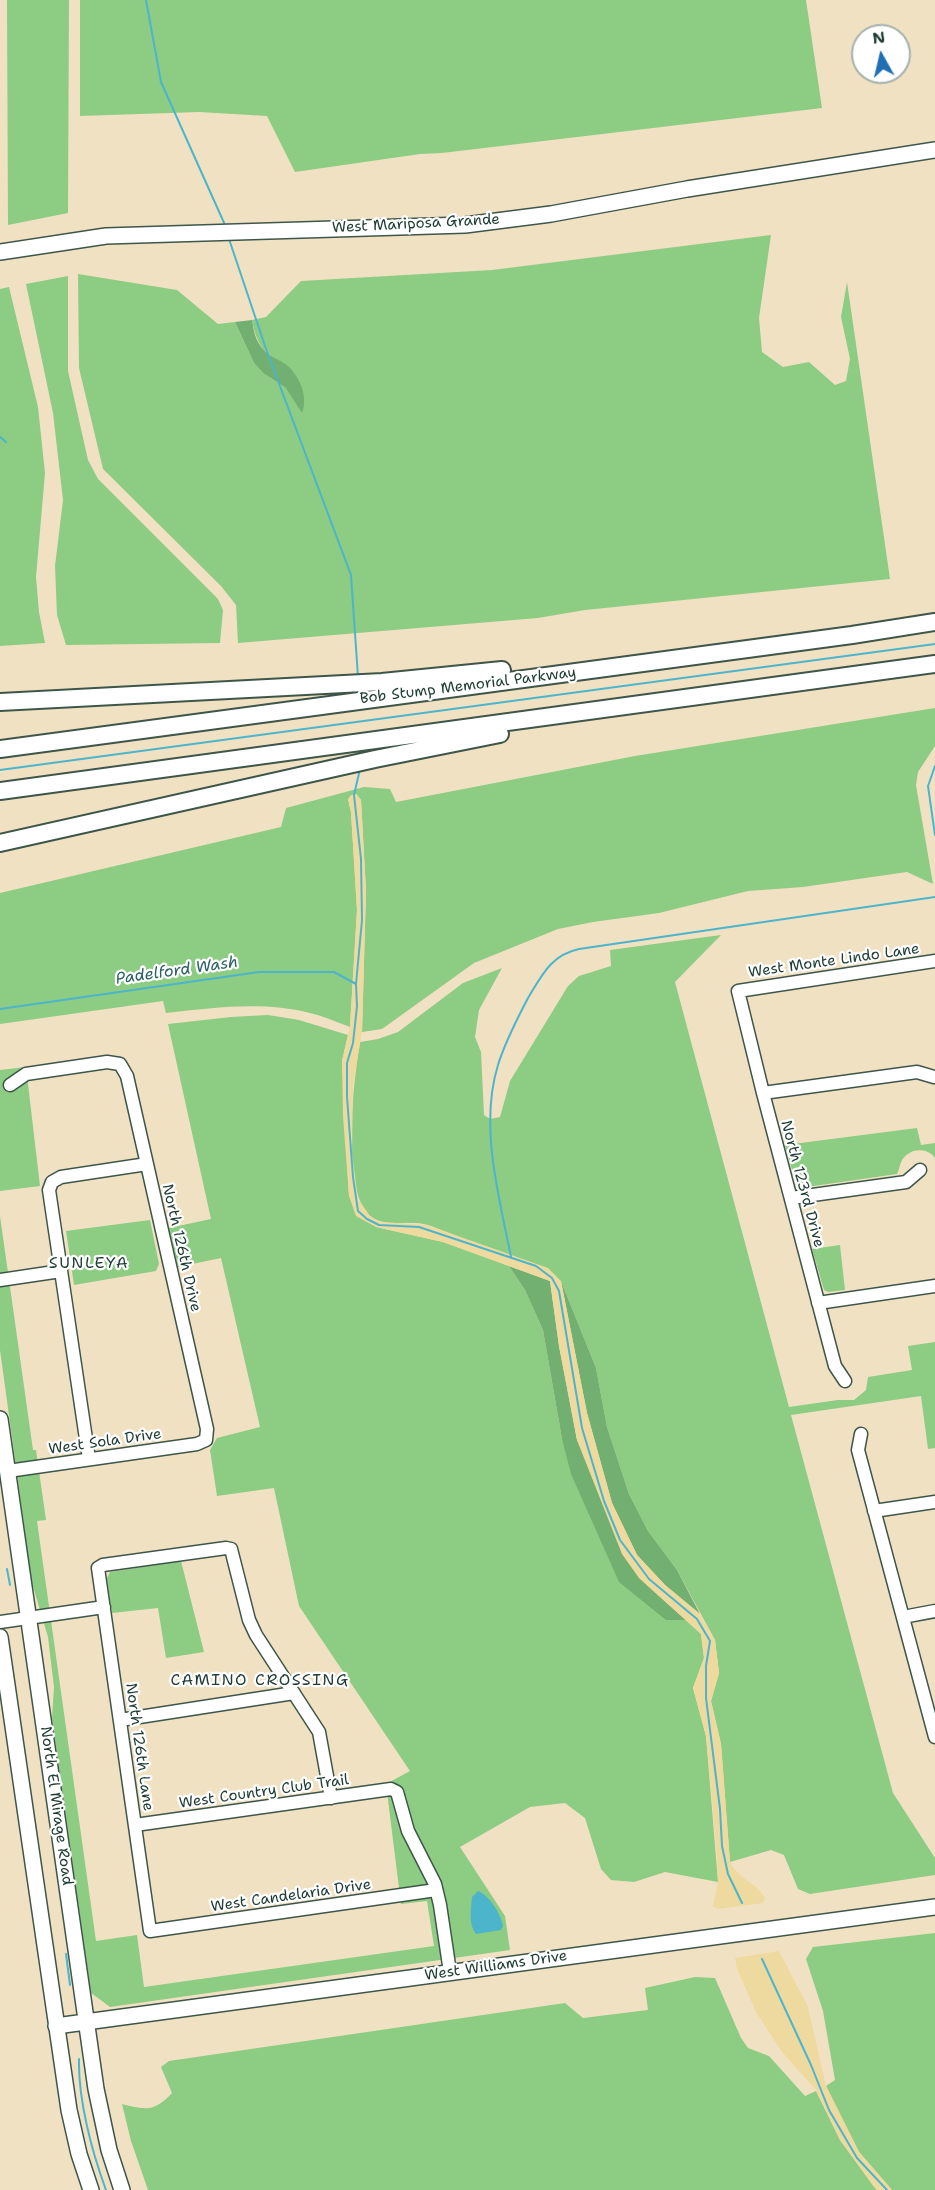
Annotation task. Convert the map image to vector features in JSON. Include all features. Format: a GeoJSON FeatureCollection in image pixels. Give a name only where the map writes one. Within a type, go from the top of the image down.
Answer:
{"type":"FeatureCollection","features":[{"type":"Feature","properties":{"kind":"highway","name":"Bob Stump Memorial Parkway"},"geometry":{"type":"LineString","coordinates":[[0,749],[338,702],[383,689],[852,635],[935,622]]}},
{"type":"Feature","properties":{"kind":"highway"},"geometry":{"type":"LineString","coordinates":[[0,791],[935,664]]}},
{"type":"Feature","properties":{"kind":"highway"},"geometry":{"type":"LineString","coordinates":[[0,843],[375,759],[494,735],[856,675]]}},
{"type":"Feature","properties":{"kind":"highway"},"geometry":{"type":"LineString","coordinates":[[0,702],[338,684],[383,689]]}},
{"type":"Feature","properties":{"kind":"main road","name":"West Mariposa Grande"},"geometry":{"type":"LineString","coordinates":[[0,252],[106,236],[465,225],[551,214],[687,189],[935,150]]}},
{"type":"Feature","properties":{"kind":"main road","name":"North El Mirage Road"},"geometry":{"type":"LineString","coordinates":[[0,1419],[99,2107],[109,2150],[122,2190]]}},
{"type":"Feature","properties":{"kind":"main road","name":"North El Mirage Road"},"geometry":{"type":"LineString","coordinates":[[0,1637],[69,2110],[90,2190]]}},
{"type":"Feature","properties":{"kind":"main road","name":"West Williams Drive"},"geometry":{"type":"LineString","coordinates":[[57,2026],[935,1907]]}},
{"type":"Feature","properties":{"kind":"street","name":"West Monte Lindo Lane"},"geometry":{"type":"LineString","coordinates":[[738,991],[935,961]]}},
{"type":"Feature","properties":{"kind":"street","name":"North 123rd Drive"},"geometry":{"type":"LineString","coordinates":[[738,991],[835,1366],[845,1381]]}},
{"type":"Feature","properties":{"kind":"street","name":"North 126th Drive"},"geometry":{"type":"LineString","coordinates":[[10,1085],[26,1074],[107,1062],[120,1064],[127,1076],[205,1421],[206,1440]]}},
{"type":"Feature","properties":{"kind":"street"},"geometry":{"type":"LineString","coordinates":[[763,1093],[917,1072],[934,1077]]}},
{"type":"Feature","properties":{"kind":"street"},"geometry":{"type":"LineString","coordinates":[[88,1459],[49,1190],[52,1182],[61,1177],[147,1164]]}},
{"type":"Feature","properties":{"kind":"street"},"geometry":{"type":"LineString","coordinates":[[791,1198],[906,1182],[920,1170]]}},
{"type":"Feature","properties":{"kind":"street"},"geometry":{"type":"LineString","coordinates":[[0,1280],[61,1271]]}},
{"type":"Feature","properties":{"kind":"street"},"geometry":{"type":"LineString","coordinates":[[818,1303],[935,1286]]}},
{"type":"Feature","properties":{"kind":"street"},"geometry":{"type":"LineString","coordinates":[[861,1434],[858,1450],[935,1737]]}},
{"type":"Feature","properties":{"kind":"street","name":"West Sola Drive"},"geometry":{"type":"LineString","coordinates":[[8,1471],[197,1444],[206,1440]]}},
{"type":"Feature","properties":{"kind":"street"},"geometry":{"type":"LineString","coordinates":[[874,1511],[935,1502]]}},
{"type":"Feature","properties":{"kind":"street","name":"North 126th Lane"},"geometry":{"type":"LineString","coordinates":[[150,1931],[98,1568],[103,1565],[231,1549],[252,1627],[294,1693]]}},
{"type":"Feature","properties":{"kind":"street"},"geometry":{"type":"LineString","coordinates":[[0,1622],[104,1607]]}},
{"type":"Feature","properties":{"kind":"street"},"geometry":{"type":"LineString","coordinates":[[903,1617],[935,1611]]}},
{"type":"Feature","properties":{"kind":"street"},"geometry":{"type":"LineString","coordinates":[[120,1720],[294,1693],[320,1736],[331,1798]]}},
{"type":"Feature","properties":{"kind":"street","name":"West Country Club Trail"},"geometry":{"type":"LineString","coordinates":[[135,1825],[391,1790],[397,1792],[408,1831],[436,1890]]}},
{"type":"Feature","properties":{"kind":"street"},"geometry":{"type":"LineString","coordinates":[[436,1890],[450,1972]]}},
{"type":"Feature","properties":{"kind":"street","name":"West Candelaria Drive"},"geometry":{"type":"LineString","coordinates":[[150,1931],[436,1890]]}},
{"type":"Feature","properties":{"kind":"green space"},"geometry":{"type":"Polygon","coordinates":[[[7,0],[69,0],[68,213],[8,225],[7,0]]]}},
{"type":"Feature","properties":{"kind":"green space"},"geometry":{"type":"Polygon","coordinates":[[[80,0],[806,0],[822,108],[420,154],[295,172],[267,116],[199,112],[80,116],[80,0]]]}},
{"type":"Feature","properties":{"kind":"green space"},"geometry":{"type":"Polygon","coordinates":[[[771,235],[759,318],[762,352],[783,367],[809,362],[835,385],[846,381],[850,359],[841,317],[847,282],[890,579],[585,610],[538,618],[238,643],[236,605],[221,586],[103,469],[79,368],[78,274],[177,290],[218,324],[235,322],[254,363],[263,373],[286,388],[290,369],[260,344],[252,320],[266,317],[301,281],[492,270],[771,235]]]}},
{"type":"Feature","properties":{"kind":"green space"},"geometry":{"type":"Polygon","coordinates":[[[68,276],[68,371],[88,460],[98,479],[218,599],[223,610],[220,643],[66,645],[57,615],[55,566],[63,500],[53,413],[26,284],[68,276]]]}},
{"type":"Feature","properties":{"kind":"green space"},"geometry":{"type":"Polygon","coordinates":[[[9,287],[38,407],[45,473],[36,577],[45,643],[0,646],[0,289],[9,287]]]}},
{"type":"Feature","properties":{"kind":"green space"},"geometry":{"type":"Polygon","coordinates":[[[252,320],[255,336],[261,347],[288,366],[298,379],[304,396],[302,413],[286,388],[263,373],[254,363],[235,322],[252,320]]]}},
{"type":"Feature","properties":{"kind":"green space"},"geometry":{"type":"Polygon","coordinates":[[[935,708],[935,746],[918,772],[916,785],[933,884],[907,872],[803,887],[748,891],[659,913],[558,929],[474,963],[382,1029],[362,1032],[366,891],[361,800],[356,794],[348,799],[351,812],[357,910],[350,1027],[315,1014],[274,1007],[202,1009],[166,1013],[163,1001],[0,1024],[0,893],[281,827],[286,808],[364,787],[390,789],[396,802],[635,756],[935,708]]]}},
{"type":"Feature","properties":{"kind":"green space"},"geometry":{"type":"Polygon","coordinates":[[[721,935],[675,982],[789,1407],[854,1400],[866,1390],[868,1377],[912,1370],[908,1346],[935,1342],[935,1448],[928,1449],[921,1396],[791,1415],[893,1793],[935,1858],[935,1875],[810,1894],[798,1889],[784,1855],[771,1850],[730,1862],[721,1744],[711,1701],[719,1673],[715,1640],[677,1570],[648,1531],[629,1494],[607,1427],[596,1368],[561,1281],[431,1226],[387,1222],[373,1218],[362,1206],[356,1186],[352,1162],[352,1135],[360,1042],[398,1032],[463,983],[502,968],[479,1010],[475,1037],[481,1052],[484,1115],[490,1119],[500,1117],[510,1081],[568,986],[579,976],[611,966],[610,950],[721,935]]]}},
{"type":"Feature","properties":{"kind":"green space"},"geometry":{"type":"Polygon","coordinates":[[[268,1015],[299,1020],[348,1035],[342,1061],[349,1196],[376,1227],[443,1242],[509,1266],[525,1290],[543,1330],[562,1439],[666,1619],[686,1620],[701,1634],[704,1658],[693,1688],[706,1736],[718,1882],[665,1872],[634,1882],[611,1880],[601,1869],[585,1818],[565,1803],[530,1807],[460,1847],[505,1916],[510,1950],[110,2007],[91,1993],[52,1718],[54,1687],[48,1637],[32,1583],[0,1350],[0,1216],[33,1450],[36,1450],[46,1520],[37,1521],[96,1941],[137,1935],[144,1987],[434,1946],[427,1901],[401,1904],[386,1784],[410,1771],[299,1606],[274,1488],[217,1496],[210,1450],[217,1438],[260,1427],[221,1258],[178,1267],[169,1228],[211,1219],[168,1024],[268,1015]]]}},
{"type":"Feature","properties":{"kind":"green space"},"geometry":{"type":"Polygon","coordinates":[[[26,1067],[40,1186],[0,1191],[0,1070],[26,1067]]]}},
{"type":"Feature","properties":{"kind":"green space"},"geometry":{"type":"Polygon","coordinates":[[[917,1128],[921,1145],[935,1143],[935,1158],[928,1152],[918,1150],[905,1156],[897,1174],[800,1188],[796,1184],[785,1145],[917,1128]]]}},
{"type":"Feature","properties":{"kind":"green space"},"geometry":{"type":"Polygon","coordinates":[[[150,1220],[159,1264],[156,1271],[74,1285],[66,1231],[150,1220]]]}},
{"type":"Feature","properties":{"kind":"green space"},"geometry":{"type":"Polygon","coordinates":[[[840,1245],[845,1290],[828,1292],[824,1290],[812,1249],[840,1245]]]}},
{"type":"Feature","properties":{"kind":"green space"},"geometry":{"type":"Polygon","coordinates":[[[509,1266],[550,1281],[559,1346],[577,1440],[639,1578],[686,1620],[666,1620],[619,1582],[571,1474],[562,1439],[543,1330],[525,1290],[509,1266]]]}},
{"type":"Feature","properties":{"kind":"green space"},"geometry":{"type":"Polygon","coordinates":[[[561,1281],[596,1368],[607,1427],[629,1494],[648,1531],[677,1570],[700,1614],[665,1585],[637,1555],[612,1503],[587,1413],[561,1281]]]}},
{"type":"Feature","properties":{"kind":"green space"},"geometry":{"type":"Polygon","coordinates":[[[181,1561],[204,1652],[166,1658],[158,1608],[112,1613],[107,1578],[110,1572],[181,1561]]]}},
{"type":"Feature","properties":{"kind":"green space"},"geometry":{"type":"Polygon","coordinates":[[[935,1933],[935,2190],[892,2190],[859,2152],[826,2086],[835,2080],[823,2011],[806,1959],[813,1947],[935,1933]]]}},
{"type":"Feature","properties":{"kind":"green space"},"geometry":{"type":"Polygon","coordinates":[[[695,1977],[715,1978],[741,2038],[748,2048],[769,2056],[805,2096],[816,2091],[840,2140],[877,2190],[148,2190],[131,2141],[122,2104],[150,2108],[166,2099],[172,2093],[161,2067],[169,2061],[565,2003],[583,2018],[648,2010],[645,1988],[695,1977]]]}},
{"type":"Feature","properties":{"kind":"sand"},"geometry":{"type":"Polygon","coordinates":[[[356,794],[361,800],[366,891],[362,1032],[353,1085],[352,1153],[358,1199],[370,1216],[380,1222],[427,1225],[548,1268],[561,1281],[587,1413],[612,1503],[637,1555],[665,1585],[700,1614],[715,1640],[719,1673],[711,1701],[721,1744],[730,1862],[739,1874],[762,1893],[765,1898],[763,1903],[718,1909],[713,1906],[718,1882],[717,1857],[706,1736],[693,1688],[704,1658],[701,1634],[639,1578],[622,1554],[577,1440],[559,1346],[550,1281],[443,1242],[376,1227],[356,1216],[349,1196],[343,1116],[342,1061],[350,1026],[357,910],[351,812],[348,799],[351,795],[356,794]]]}},
{"type":"Feature","properties":{"kind":"sand"},"geometry":{"type":"Polygon","coordinates":[[[779,1951],[808,2007],[826,2086],[859,2152],[892,2190],[877,2190],[874,2187],[840,2140],[816,2090],[782,2052],[756,2012],[737,1969],[735,1958],[779,1951]]]}},
{"type":"Feature","properties":{"kind":"water"},"geometry":{"type":"Polygon","coordinates":[[[478,1891],[491,1901],[497,1911],[502,1921],[501,1930],[476,1934],[473,1930],[472,1897],[478,1891]]]}},
{"type":"Feature","properties":{"kind":"waterway"},"geometry":{"type":"LineString","coordinates":[[146,0],[161,82],[225,225]]}},
{"type":"Feature","properties":{"kind":"waterway"},"geometry":{"type":"LineString","coordinates":[[229,239],[266,349],[351,575],[358,677]]}},
{"type":"Feature","properties":{"kind":"waterway"},"geometry":{"type":"LineString","coordinates":[[0,437],[6,442]]}},
{"type":"Feature","properties":{"kind":"waterway"},"geometry":{"type":"LineString","coordinates":[[0,770],[935,644]]}},
{"type":"Feature","properties":{"kind":"waterway"},"geometry":{"type":"LineString","coordinates":[[935,766],[928,786],[935,835]]}},
{"type":"Feature","properties":{"kind":"waterway"},"geometry":{"type":"LineString","coordinates":[[360,769],[354,795],[361,859],[362,920],[356,984],[357,1006],[353,1043],[347,1063],[347,1097],[358,1211],[379,1225],[419,1227],[536,1266],[552,1278],[559,1291],[582,1428],[604,1501],[620,1540],[649,1579],[697,1619],[710,1641],[706,1666],[706,1698],[720,1809],[722,1846],[728,1874],[742,1903]]}},
{"type":"Feature","properties":{"kind":"waterway"},"geometry":{"type":"LineString","coordinates":[[511,1257],[493,1161],[490,1112],[493,1088],[501,1056],[516,1022],[538,981],[554,961],[579,949],[935,897]]}},
{"type":"Feature","properties":{"kind":"waterway","name":"Padelford Wash"},"geometry":{"type":"LineString","coordinates":[[0,1009],[259,972],[334,972],[356,984]]}},
{"type":"Feature","properties":{"kind":"waterway"},"geometry":{"type":"LineString","coordinates":[[7,1569],[10,1585]]}},
{"type":"Feature","properties":{"kind":"waterway"},"geometry":{"type":"LineString","coordinates":[[66,1954],[70,1985]]}},
{"type":"Feature","properties":{"kind":"waterway"},"geometry":{"type":"LineString","coordinates":[[762,1959],[829,2110],[857,2158],[887,2190]]}},
{"type":"Feature","properties":{"kind":"waterway"},"geometry":{"type":"LineString","coordinates":[[79,2059],[79,2075],[87,2126],[106,2190]]}},
{"type":"Feature","properties":{"kind":"district","name":"SUNLEYA"},"geometry":{"type":"Point","coordinates":[89,1264]}},
{"type":"Feature","properties":{"kind":"district","name":"CAMINO CROSSING"},"geometry":{"type":"Point","coordinates":[260,1681]}}]}
